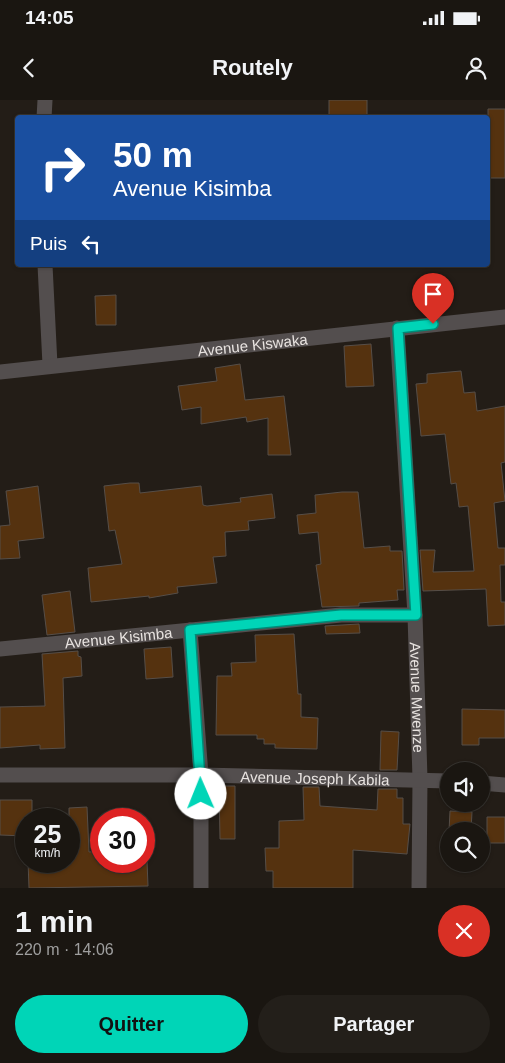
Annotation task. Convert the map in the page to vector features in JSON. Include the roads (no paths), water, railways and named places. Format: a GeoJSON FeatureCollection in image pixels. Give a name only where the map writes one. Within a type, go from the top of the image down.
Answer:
{"type":"FeatureCollection","features":[{"type":"Feature","properties":{"kind":"street"},"geometry":{"type":"LineString","coordinates":[[44,115],[45,100]]}},
{"type":"Feature","properties":{"kind":"street"},"geometry":{"type":"LineString","coordinates":[[44,267],[50,365]]}},
{"type":"Feature","properties":{"kind":"street","name":"Avenue Kiswaka"},"geometry":{"type":"LineString","coordinates":[[0,372],[50,365],[505,317]]}},
{"type":"Feature","properties":{"kind":"street","name":"Avenue Mwenze"},"geometry":{"type":"LineString","coordinates":[[398,328],[416,615],[420,779],[419,888]]}},
{"type":"Feature","properties":{"kind":"street","name":"Avenue Kisimba"},"geometry":{"type":"LineString","coordinates":[[0,649],[341,615],[416,615]]}},
{"type":"Feature","properties":{"kind":"street"},"geometry":{"type":"LineString","coordinates":[[190,630],[200,775],[201,888]]}},
{"type":"Feature","properties":{"kind":"street","name":"Avenue Joseph Kabila"},"geometry":{"type":"LineString","coordinates":[[0,775],[200,775],[440,780]]}},
{"type":"Feature","properties":{"kind":"street"},"geometry":{"type":"LineString","coordinates":[[490,784],[505,785]]}}]}
